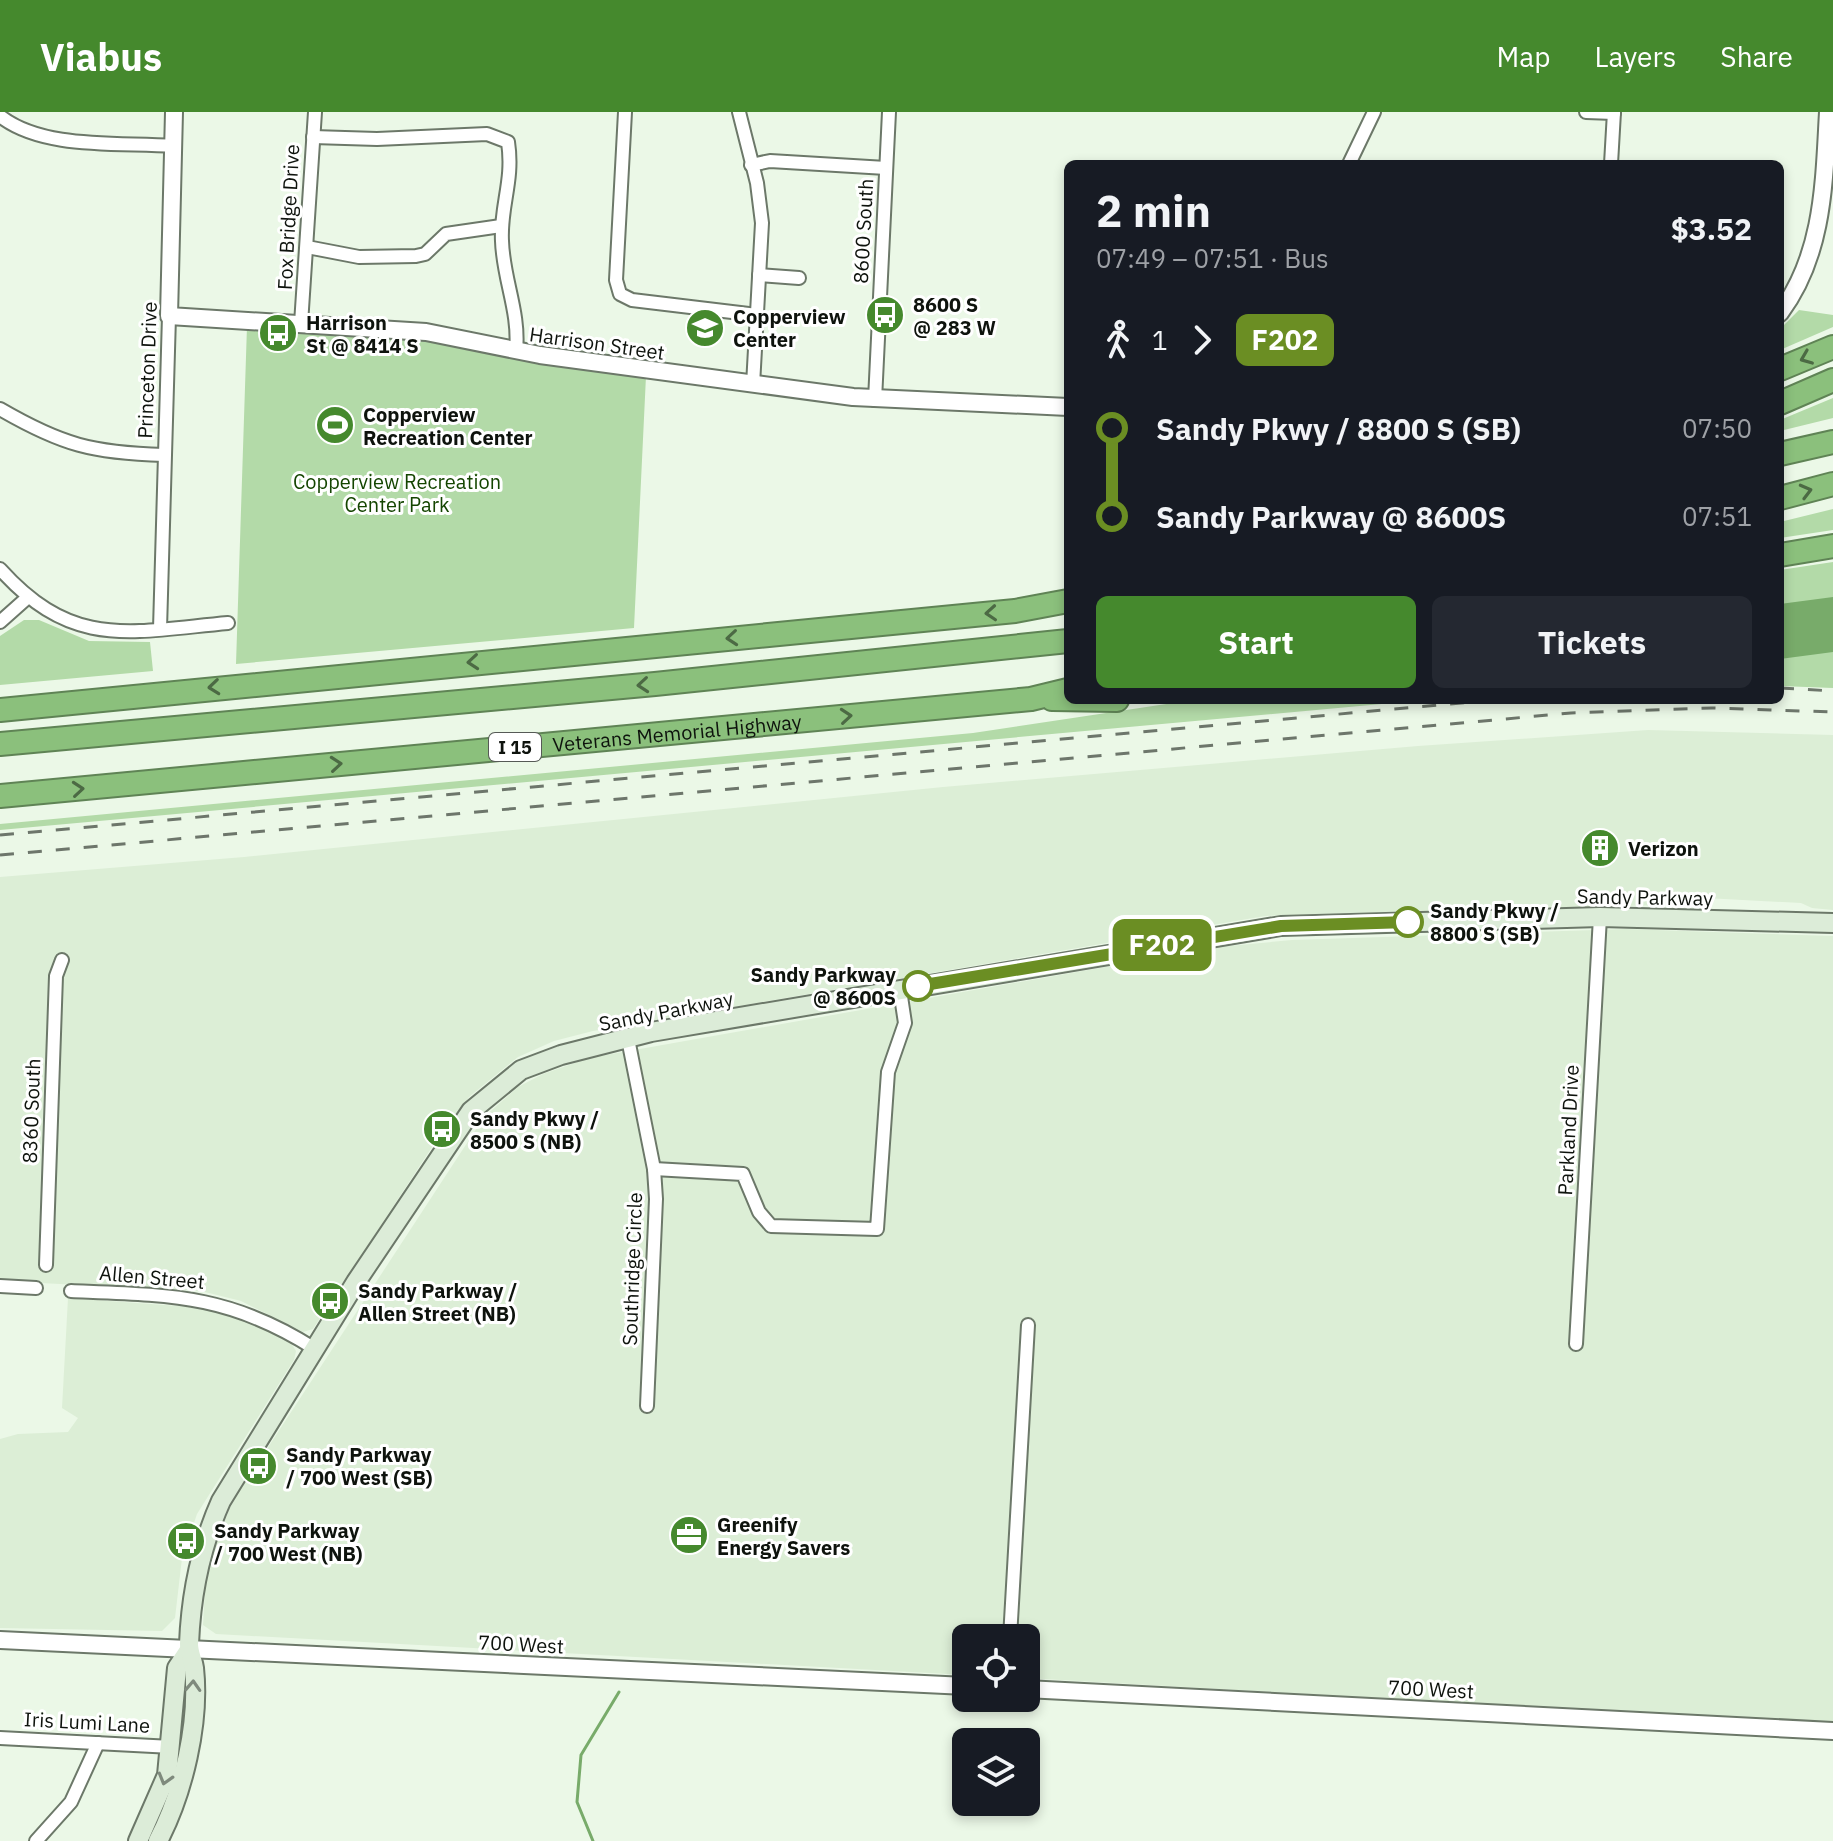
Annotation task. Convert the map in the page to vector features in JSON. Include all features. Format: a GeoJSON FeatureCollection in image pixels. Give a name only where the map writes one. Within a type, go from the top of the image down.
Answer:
{"type":"FeatureCollection","features":[{"type":"Feature","properties":{"kind":"highway"},"geometry":{"type":"LineString","coordinates":[[1784,367],[1833,347]]}},
{"type":"Feature","properties":{"kind":"highway"},"geometry":{"type":"LineString","coordinates":[[1784,401],[1833,380]]}},
{"type":"Feature","properties":{"kind":"highway"},"geometry":{"type":"LineString","coordinates":[[1784,453],[1833,442]]}},
{"type":"Feature","properties":{"kind":"highway"},"geometry":{"type":"LineString","coordinates":[[1784,497],[1833,484]]}},
{"type":"Feature","properties":{"kind":"highway"},"geometry":{"type":"LineString","coordinates":[[1784,554],[1833,546]]}},
{"type":"Feature","properties":{"kind":"highway"},"geometry":{"type":"LineString","coordinates":[[0,710],[1015,611],[1064,602]]}},
{"type":"Feature","properties":{"kind":"highway"},"geometry":{"type":"LineString","coordinates":[[0,744],[655,684],[1064,641]]}},
{"type":"Feature","properties":{"kind":"highway","name":"Veterans Memorial Highway"},"geometry":{"type":"LineString","coordinates":[[0,796],[1031,699],[1064,691]]}},
{"type":"Feature","properties":{"kind":"highway"},"geometry":{"type":"LineString","coordinates":[[1031,699],[1064,699]]}},
{"type":"Feature","properties":{"kind":"main road","name":"Sandy Parkway"},"geometry":{"type":"LineString","coordinates":[[189,1650],[193,1587],[204,1540],[221,1501],[315,1349],[471,1111],[521,1070],[561,1055],[628,1039],[1281,926],[1600,917],[1833,923]]}},
{"type":"Feature","properties":{"kind":"main road"},"geometry":{"type":"LineString","coordinates":[[138,1841],[163,1789],[172,1747],[177,1668],[189,1650]]}},
{"type":"Feature","properties":{"kind":"main road"},"geometry":{"type":"LineString","coordinates":[[158,1841],[179,1792],[190,1749],[194,1668],[189,1650]]}},
{"type":"Feature","properties":{"kind":"street","name":"Princeton Drive"},"geometry":{"type":"LineString","coordinates":[[160,629],[174,112]]}},
{"type":"Feature","properties":{"kind":"street","name":"Fox Bridge Drive"},"geometry":{"type":"LineString","coordinates":[[301,324],[315,112]]}},
{"type":"Feature","properties":{"kind":"street"},"geometry":{"type":"LineString","coordinates":[[625,112],[616,280],[620,294],[632,300],[757,315]]}},
{"type":"Feature","properties":{"kind":"street"},"geometry":{"type":"LineString","coordinates":[[739,112],[762,223],[753,385]]}},
{"type":"Feature","properties":{"kind":"street","name":"8600 South"},"geometry":{"type":"LineString","coordinates":[[875,400],[889,112]]}},
{"type":"Feature","properties":{"kind":"street"},"geometry":{"type":"LineString","coordinates":[[1351,160],[1374,112]]}},
{"type":"Feature","properties":{"kind":"street"},"geometry":{"type":"LineString","coordinates":[[1586,112],[1614,112],[1611,160]]}},
{"type":"Feature","properties":{"kind":"street"},"geometry":{"type":"LineString","coordinates":[[1784,306],[1805,268],[1819,226],[1828,112]]}},
{"type":"Feature","properties":{"kind":"street"},"geometry":{"type":"LineString","coordinates":[[0,116],[19,129],[51,138],[173,146]]}},
{"type":"Feature","properties":{"kind":"street"},"geometry":{"type":"LineString","coordinates":[[313,137],[377,139],[487,134],[508,142],[511,169],[501,226],[518,322],[516,351]]}},
{"type":"Feature","properties":{"kind":"street"},"geometry":{"type":"LineString","coordinates":[[751,165],[770,161],[886,168]]}},
{"type":"Feature","properties":{"kind":"street"},"geometry":{"type":"LineString","coordinates":[[307,247],[359,257],[416,256],[425,254],[446,234],[501,226]]}},
{"type":"Feature","properties":{"kind":"street"},"geometry":{"type":"LineString","coordinates":[[759,275],[799,278]]}},
{"type":"Feature","properties":{"kind":"street","name":"Harrison Street"},"geometry":{"type":"LineString","coordinates":[[169,316],[426,332],[516,351],[875,400],[1064,407]]}},
{"type":"Feature","properties":{"kind":"street"},"geometry":{"type":"LineString","coordinates":[[0,409],[69,444],[116,453],[164,455]]}},
{"type":"Feature","properties":{"kind":"street"},"geometry":{"type":"LineString","coordinates":[[0,569],[27,598],[84,627],[128,631],[228,623]]}},
{"type":"Feature","properties":{"kind":"street"},"geometry":{"type":"LineString","coordinates":[[0,622],[27,598]]}},
{"type":"Feature","properties":{"kind":"street","name":"Parkland Drive"},"geometry":{"type":"LineString","coordinates":[[1576,1344],[1600,917]]}},
{"type":"Feature","properties":{"kind":"street","name":"8360 South"},"geometry":{"type":"LineString","coordinates":[[46,1265],[56,976],[62,960]]}},
{"type":"Feature","properties":{"kind":"street"},"geometry":{"type":"LineString","coordinates":[[654,1169],[743,1174],[759,1212],[771,1226],[877,1229],[888,1072],[905,1023],[900,990]]}},
{"type":"Feature","properties":{"kind":"street","name":"Southridge Circle"},"geometry":{"type":"LineString","coordinates":[[628,1039],[654,1169],[656,1232],[647,1406]]}},
{"type":"Feature","properties":{"kind":"street"},"geometry":{"type":"LineString","coordinates":[[0,1286],[36,1288]]}},
{"type":"Feature","properties":{"kind":"street","name":"Allen Street"},"geometry":{"type":"LineString","coordinates":[[71,1291],[165,1295],[208,1301],[253,1314],[315,1349]]}},
{"type":"Feature","properties":{"kind":"street"},"geometry":{"type":"LineString","coordinates":[[1011,1624],[1028,1325]]}},
{"type":"Feature","properties":{"kind":"street","name":"700 West"},"geometry":{"type":"LineString","coordinates":[[0,1640],[952,1685]]}},
{"type":"Feature","properties":{"kind":"street","name":"700 West"},"geometry":{"type":"LineString","coordinates":[[1040,1690],[1833,1731]]}},
{"type":"Feature","properties":{"kind":"street","name":"Iris Lumi Lane"},"geometry":{"type":"LineString","coordinates":[[0,1738],[172,1747]]}},
{"type":"Feature","properties":{"kind":"street"},"geometry":{"type":"LineString","coordinates":[[36,1841],[71,1802],[98,1743]]}},
{"type":"Feature","properties":{"kind":"shaded area"},"geometry":{"type":"Polygon","coordinates":[[[1833,597],[1833,652],[1784,658],[1784,603],[1833,597]]]}},
{"type":"Feature","properties":{"kind":"shaded area"},"geometry":{"type":"Polygon","coordinates":[[[1648,730],[1833,735],[1833,910],[1812,908],[1801,903],[1705,898],[1695,904],[1265,916],[593,1031],[554,1041],[518,1057],[469,1097],[436,1141],[313,1329],[303,1332],[241,1301],[201,1291],[0,1281],[0,877],[244,857],[943,787],[1418,746],[1648,730]]]}},
{"type":"Feature","properties":{"kind":"shaded area"},"geometry":{"type":"Polygon","coordinates":[[[1626,929],[1833,936],[1833,1724],[1040,1679],[1040,1624],[952,1624],[952,1674],[216,1634],[203,1625],[206,1571],[231,1504],[484,1117],[518,1087],[543,1074],[589,1058],[1218,947],[1292,940],[1626,929]]]}},
{"type":"Feature","properties":{"kind":"shaded area"},"geometry":{"type":"Polygon","coordinates":[[[68,1298],[206,1308],[251,1322],[291,1343],[296,1351],[294,1360],[197,1514],[182,1558],[175,1618],[162,1631],[0,1628],[0,1439],[18,1434],[68,1432],[78,1418],[62,1408],[68,1298]]]}},
{"type":"Feature","properties":{"kind":"green space"},"geometry":{"type":"Polygon","coordinates":[[[1799,310],[1833,315],[1833,327],[1784,348],[1784,325],[1799,310]]]}},
{"type":"Feature","properties":{"kind":"green space","name":"Copperview Recreation Center Park"},"geometry":{"type":"Polygon","coordinates":[[[247,326],[421,339],[511,357],[646,376],[634,628],[236,664],[247,326]]]}},
{"type":"Feature","properties":{"kind":"green space"},"geometry":{"type":"Polygon","coordinates":[[[1833,398],[1833,418],[1784,430],[1784,418],[1833,398]]]}},
{"type":"Feature","properties":{"kind":"green space"},"geometry":{"type":"Polygon","coordinates":[[[1833,509],[1833,530],[1784,537],[1784,521],[1833,509]]]}},
{"type":"Feature","properties":{"kind":"green space"},"geometry":{"type":"Polygon","coordinates":[[[1833,562],[1833,688],[1784,686],[1784,569],[1833,562]]]}},
{"type":"Feature","properties":{"kind":"green space"},"geometry":{"type":"Polygon","coordinates":[[[24,620],[39,620],[89,641],[150,642],[153,671],[0,685],[0,636],[24,620]]]}},
{"type":"Feature","properties":{"kind":"green space"},"geometry":{"type":"Polygon","coordinates":[[[1166,704],[1381,704],[0,830],[0,824],[973,733],[1166,704]]]}},
{"type":"Feature","properties":{"kind":"waterway"},"geometry":{"type":"LineString","coordinates":[[593,1841],[577,1802],[581,1755],[619,1692]]}},
{"type":"Feature","properties":{"kind":"railway"},"geometry":{"type":"LineString","coordinates":[[1784,688],[1833,691]]}},
{"type":"Feature","properties":{"kind":"railway"},"geometry":{"type":"LineString","coordinates":[[0,835],[1451,704]]}},
{"type":"Feature","properties":{"kind":"railway"},"geometry":{"type":"LineString","coordinates":[[0,855],[1571,713],[1712,708],[1833,712]]}},
{"type":"Feature","properties":{"kind":"bus line","name":"F202"},"geometry":{"type":"LineString","coordinates":[[918,986],[1281,926],[1408,922]]}},
{"type":"Feature","properties":{"kind":"place","name":"8600 S @ 283 W"},"geometry":{"type":"Point","coordinates":[885,315]}},
{"type":"Feature","properties":{"kind":"place","name":"Copperview Center"},"geometry":{"type":"Point","coordinates":[705,328]}},
{"type":"Feature","properties":{"kind":"place","name":"Harrison St @ 8414 S"},"geometry":{"type":"Point","coordinates":[278,333]}},
{"type":"Feature","properties":{"kind":"place","name":"Copperview Recreation Center"},"geometry":{"type":"Point","coordinates":[335,425]}},
{"type":"Feature","properties":{"kind":"place","name":"Verizon"},"geometry":{"type":"Point","coordinates":[1600,848]}},
{"type":"Feature","properties":{"kind":"place","name":"Sandy Pkwy / 8800 S (SB)"},"geometry":{"type":"Point","coordinates":[1408,922]}},
{"type":"Feature","properties":{"kind":"place","name":"Sandy Parkway @ 8600S"},"geometry":{"type":"Point","coordinates":[918,986]}},
{"type":"Feature","properties":{"kind":"place","name":"Sandy Pkwy / 8500 S (NB)"},"geometry":{"type":"Point","coordinates":[442,1129]}},
{"type":"Feature","properties":{"kind":"place","name":"Sandy Parkway / Allen Street (NB)"},"geometry":{"type":"Point","coordinates":[330,1301]}},
{"type":"Feature","properties":{"kind":"place","name":"Sandy Parkway / 700 West (SB)"},"geometry":{"type":"Point","coordinates":[258,1466]}},
{"type":"Feature","properties":{"kind":"place","name":"Greenify Energy Savers"},"geometry":{"type":"Point","coordinates":[689,1535]}},
{"type":"Feature","properties":{"kind":"place","name":"Sandy Parkway / 700 West (NB)"},"geometry":{"type":"Point","coordinates":[186,1541]}}]}
